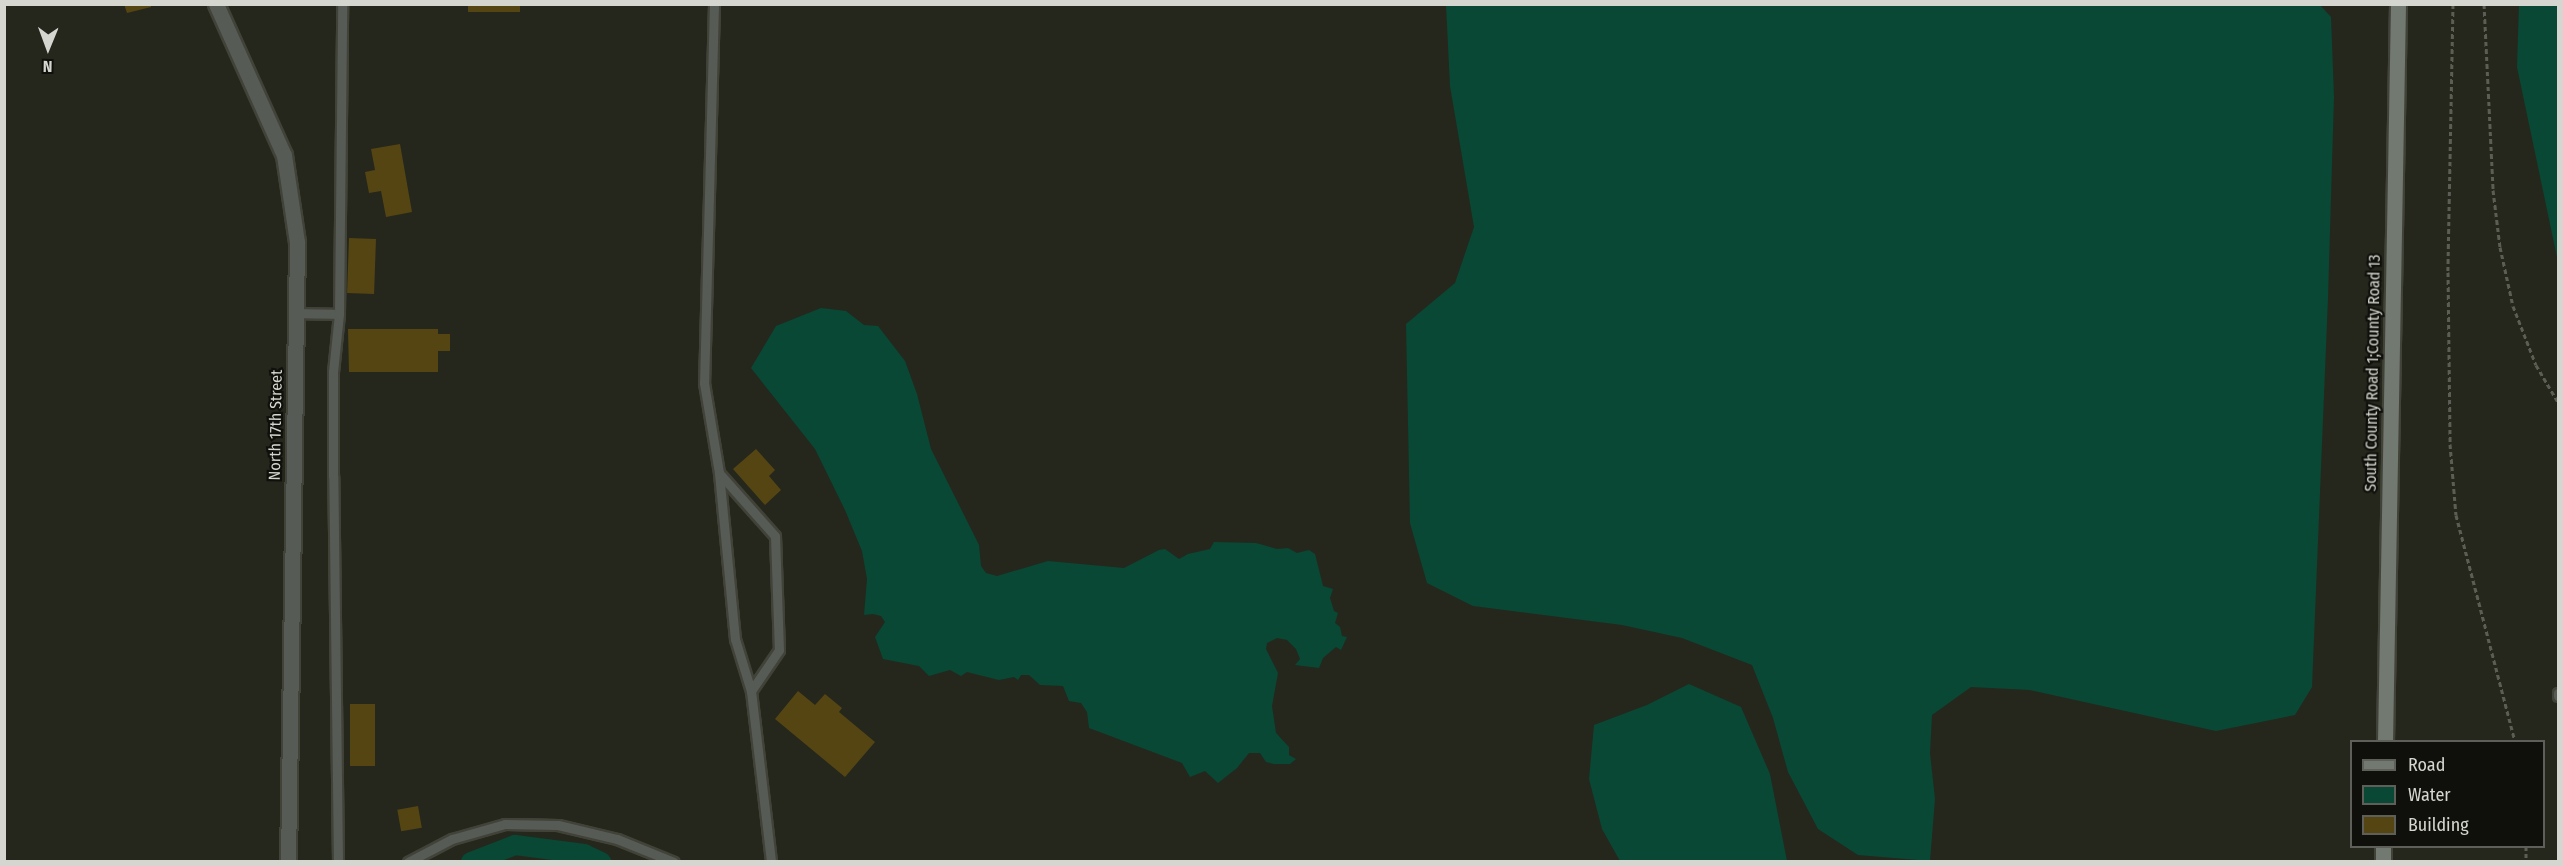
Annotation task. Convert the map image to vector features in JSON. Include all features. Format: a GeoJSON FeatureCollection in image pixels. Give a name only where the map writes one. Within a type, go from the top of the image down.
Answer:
{"type":"FeatureCollection","features":[{"type":"Feature","properties":{"kind":"street","name":"North 17th Street"},"geometry":{"type":"LineString","coordinates":[[216,4],[284,155],[297,242],[288,861]]}},
{"type":"Feature","properties":{"kind":"street","name":"South County Road 1;County Road 13"},"geometry":{"type":"LineString","coordinates":[[2385,740],[2397,4]]}},
{"type":"Feature","properties":{"kind":"lane"},"geometry":{"type":"LineString","coordinates":[[338,861],[333,372],[339,315],[342,4]]}},
{"type":"Feature","properties":{"kind":"lane"},"geometry":{"type":"LineString","coordinates":[[714,4],[704,383],[719,472],[735,639],[751,691],[771,861]]}},
{"type":"Feature","properties":{"kind":"lane"},"geometry":{"type":"LineString","coordinates":[[296,314],[339,315]]}},
{"type":"Feature","properties":{"kind":"lane"},"geometry":{"type":"LineString","coordinates":[[719,472],[774,536],[779,650],[751,691]]}},
{"type":"Feature","properties":{"kind":"lane"},"geometry":{"type":"LineString","coordinates":[[408,861],[452,839],[505,824],[558,825],[617,839],[674,861]]}},
{"type":"Feature","properties":{"kind":"path"},"geometry":{"type":"LineString","coordinates":[[2453,4],[2448,272],[2450,444],[2455,503],[2466,561],[2489,634],[2515,740]]}},
{"type":"Feature","properties":{"kind":"path"},"geometry":{"type":"LineString","coordinates":[[2484,4],[2493,190],[2500,247],[2513,306],[2536,365],[2559,402]]}},
{"type":"Feature","properties":{"kind":"water"},"geometry":{"type":"Polygon","coordinates":[[[1446,5],[2320,5],[2331,17],[2334,97],[2328,298],[2312,687],[2295,715],[2216,731],[2030,690],[1971,687],[1932,715],[1930,753],[1935,799],[1930,861],[1858,855],[1818,829],[1788,772],[1773,718],[1752,665],[1682,638],[1622,625],[1473,606],[1427,583],[1410,523],[1406,324],[1455,283],[1474,227],[1450,86],[1446,5]]]}},
{"type":"Feature","properties":{"kind":"water"},"geometry":{"type":"Polygon","coordinates":[[[2519,5],[2558,5],[2558,262],[2517,67],[2519,5]]]}},
{"type":"Feature","properties":{"kind":"water"},"geometry":{"type":"Polygon","coordinates":[[[821,308],[846,311],[864,325],[878,326],[905,361],[917,394],[931,449],[979,545],[981,566],[986,573],[997,576],[1048,561],[1124,568],[1159,550],[1165,549],[1179,559],[1188,554],[1210,549],[1214,542],[1256,543],[1277,549],[1288,548],[1297,553],[1309,550],[1315,554],[1323,586],[1333,589],[1330,598],[1334,611],[1338,613],[1335,623],[1340,627],[1342,636],[1347,637],[1341,650],[1336,647],[1323,658],[1319,668],[1295,665],[1300,659],[1296,649],[1287,640],[1277,638],[1267,643],[1266,649],[1278,673],[1272,706],[1276,733],[1289,747],[1289,755],[1296,759],[1290,764],[1274,764],[1266,762],[1260,753],[1249,753],[1237,768],[1218,783],[1205,771],[1190,777],[1182,763],[1089,728],[1087,712],[1081,703],[1069,701],[1063,686],[1040,685],[1029,675],[1021,675],[1018,680],[1014,677],[999,680],[967,672],[961,676],[950,670],[929,676],[919,666],[883,659],[875,637],[885,622],[881,616],[864,615],[867,579],[862,551],[845,510],[815,449],[751,368],[776,326],[821,308]]]}},
{"type":"Feature","properties":{"kind":"water"},"geometry":{"type":"Polygon","coordinates":[[[1689,684],[1741,707],[1770,774],[1787,861],[1620,861],[1602,829],[1589,779],[1594,725],[1647,705],[1689,684]]]}},
{"type":"Feature","properties":{"kind":"building"},"geometry":{"type":"Polygon","coordinates":[[[124,4],[151,4],[151,7],[127,13],[124,4]]]}},
{"type":"Feature","properties":{"kind":"building"},"geometry":{"type":"Polygon","coordinates":[[[468,4],[520,4],[520,12],[468,12],[468,4]]]}},
{"type":"Feature","properties":{"kind":"building"},"geometry":{"type":"Polygon","coordinates":[[[400,144],[412,212],[386,217],[381,191],[369,193],[365,172],[375,170],[371,149],[400,144]]]}},
{"type":"Feature","properties":{"kind":"building"},"geometry":{"type":"Polygon","coordinates":[[[349,238],[376,239],[374,294],[347,293],[349,238]]]}},
{"type":"Feature","properties":{"kind":"building"},"geometry":{"type":"Polygon","coordinates":[[[348,329],[438,329],[438,334],[450,334],[450,351],[438,351],[438,372],[349,372],[348,329]]]}},
{"type":"Feature","properties":{"kind":"building"},"geometry":{"type":"Polygon","coordinates":[[[756,449],[775,470],[769,476],[781,490],[765,505],[733,469],[756,449]]]}},
{"type":"Feature","properties":{"kind":"building"},"geometry":{"type":"Polygon","coordinates":[[[798,691],[815,705],[825,694],[842,708],[839,712],[875,742],[845,777],[775,719],[798,691]]]}},
{"type":"Feature","properties":{"kind":"building"},"geometry":{"type":"Polygon","coordinates":[[[350,704],[375,704],[375,766],[350,766],[350,704]]]}},
{"type":"Feature","properties":{"kind":"building"},"geometry":{"type":"Polygon","coordinates":[[[418,806],[422,828],[401,831],[397,810],[418,806]]]}},
{"type":"Feature","properties":{"kind":"waterway"},"geometry":{"type":"LineString","coordinates":[[471,862],[515,845],[584,854],[601,862]]}}]}
